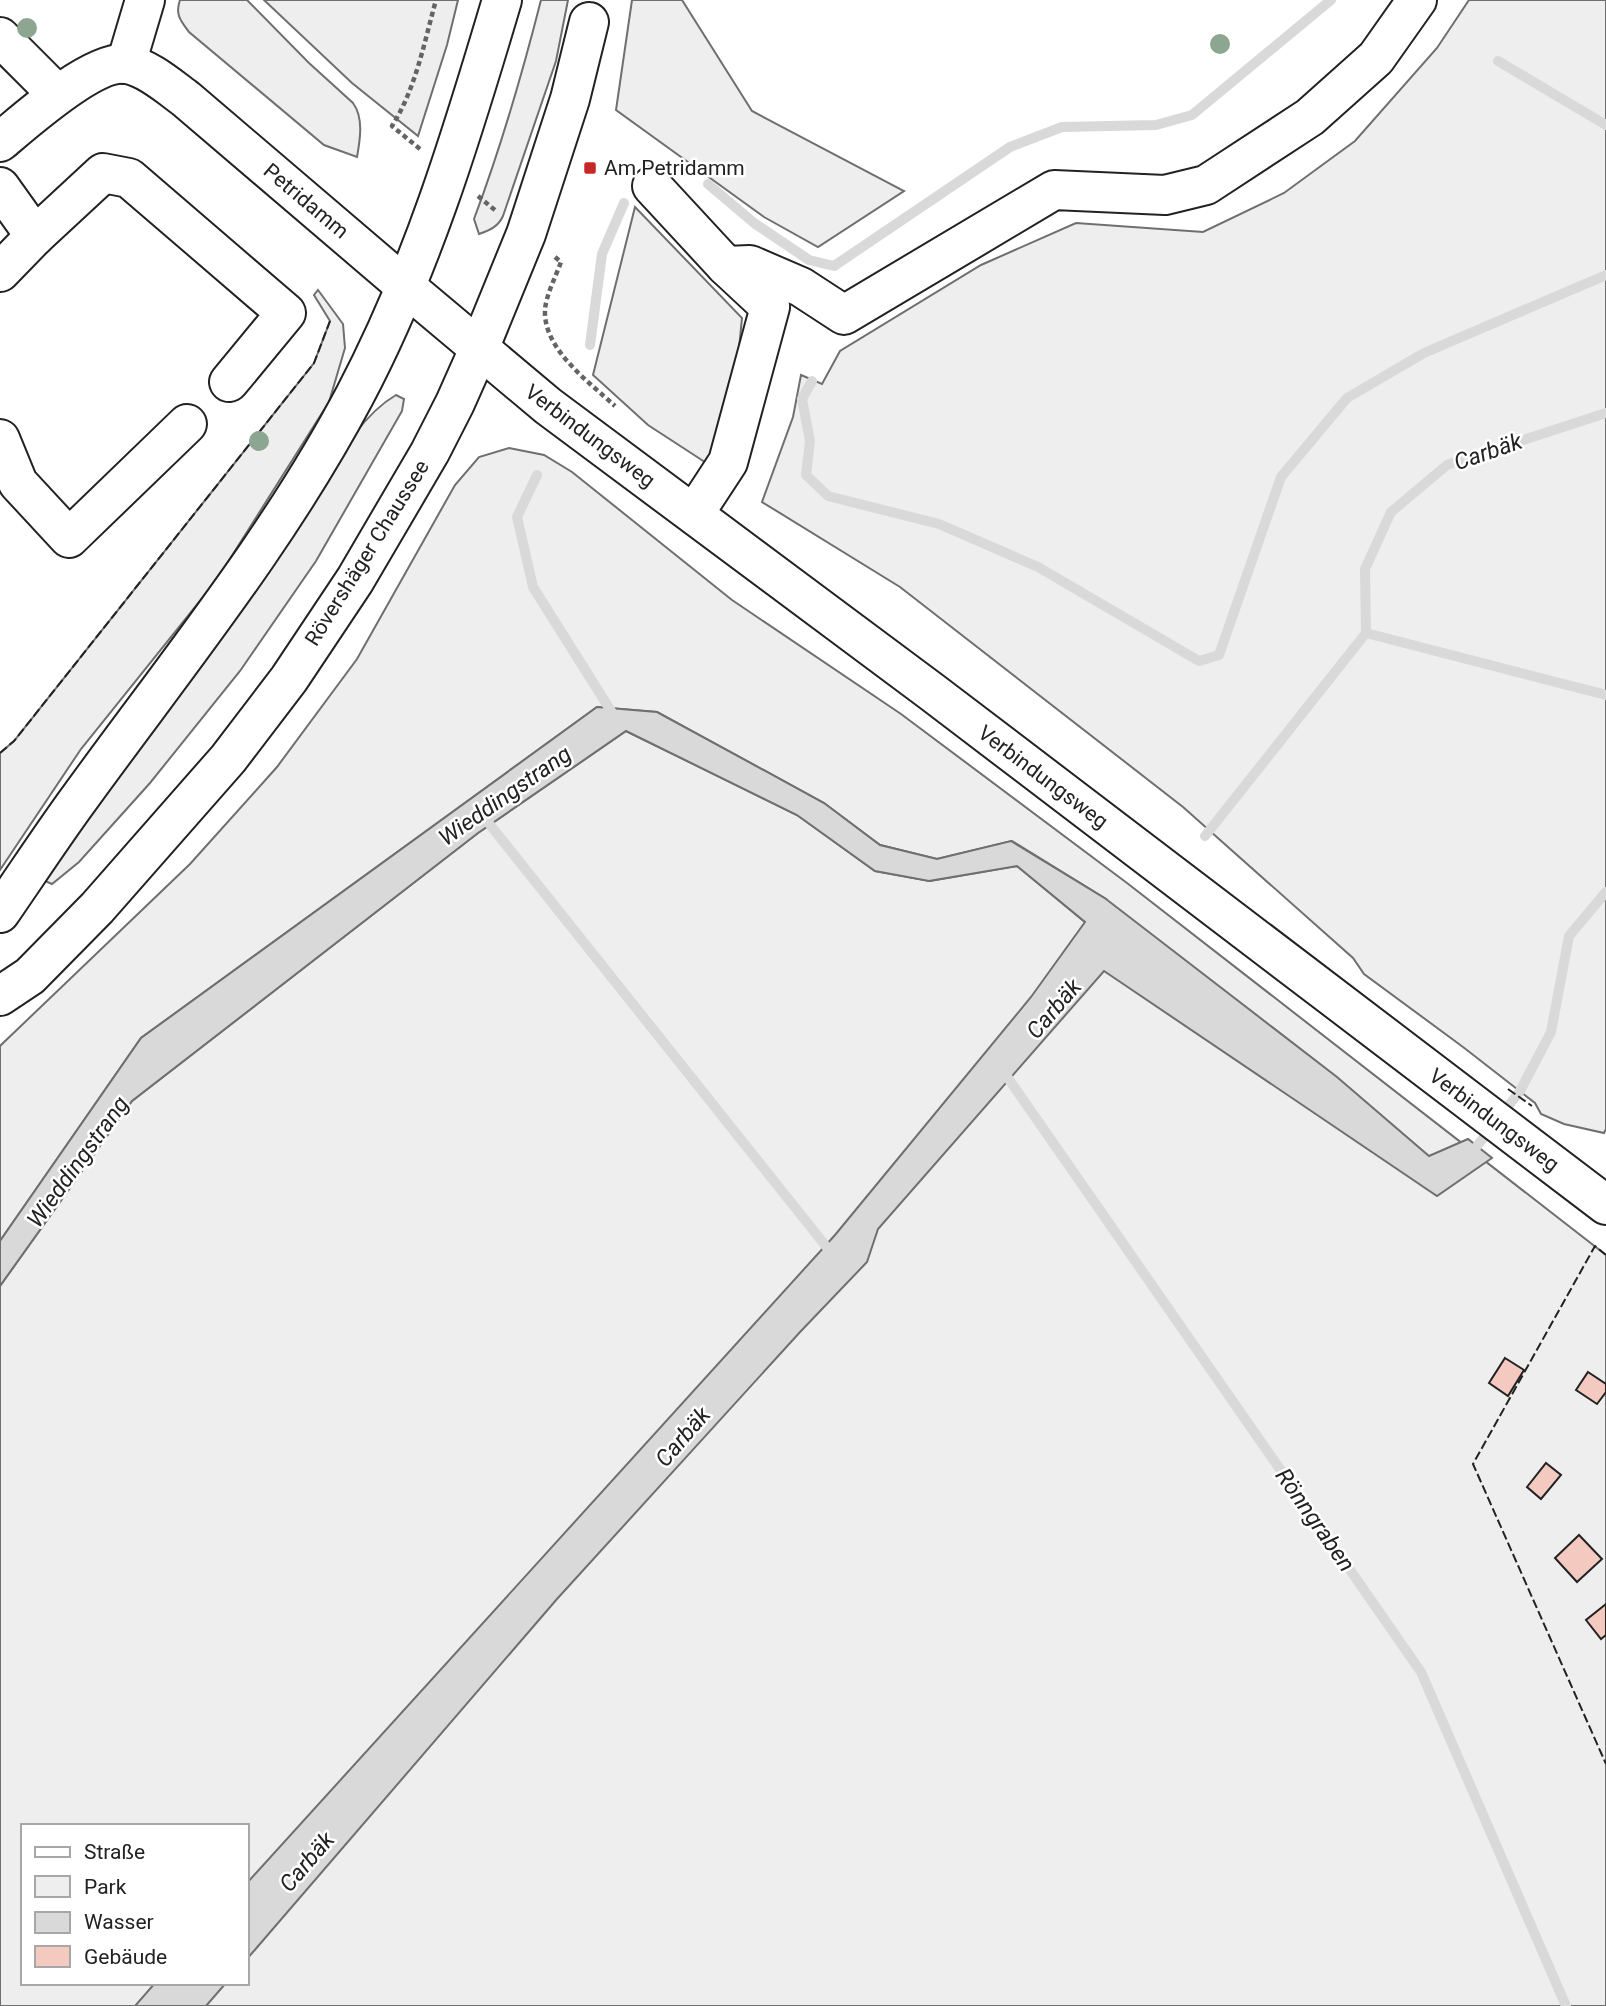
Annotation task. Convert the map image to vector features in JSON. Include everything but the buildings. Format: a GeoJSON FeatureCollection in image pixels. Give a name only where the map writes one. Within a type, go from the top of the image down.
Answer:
{"type":"FeatureCollection","features":[{"type":"Feature","properties":{"kind":"main road"},"geometry":{"type":"LineString","coordinates":[[0,142],[57,94],[106,69],[126,64],[145,0]]}},
{"type":"Feature","properties":{"kind":"main road"},"geometry":{"type":"LineString","coordinates":[[0,913],[81,796],[252,564],[355,395],[405,286],[460,142],[502,0]]}},
{"type":"Feature","properties":{"kind":"main road"},"geometry":{"type":"LineString","coordinates":[[726,266],[750,265],[801,287],[844,315],[1054,190],[1165,195],[1206,185],[1310,117],[1376,58],[1417,0]]}},
{"type":"Feature","properties":{"kind":"main road","name":"Rövershäger Chaussee"},"geometry":{"type":"LineString","coordinates":[[0,996],[30,976],[143,858],[228,759],[289,679],[355,580],[449,415],[479,349],[526,234],[570,99],[589,22]]}},
{"type":"Feature","properties":{"kind":"main road"},"geometry":{"type":"LineString","coordinates":[[0,37],[57,94]]}},
{"type":"Feature","properties":{"kind":"main road","name":"Petridamm"},"geometry":{"type":"LineString","coordinates":[[126,64],[155,76],[187,99],[479,349]]}},
{"type":"Feature","properties":{"kind":"main road"},"geometry":{"type":"LineString","coordinates":[[0,272],[103,173],[129,178],[286,313],[229,382]]}},
{"type":"Feature","properties":{"kind":"main road"},"geometry":{"type":"LineString","coordinates":[[652,186],[726,266],[770,307],[728,462],[694,514]]}},
{"type":"Feature","properties":{"kind":"main road"},"geometry":{"type":"LineString","coordinates":[[0,187],[35,236]]}},
{"type":"Feature","properties":{"kind":"main road","name":"Verbindungsweg"},"geometry":{"type":"LineString","coordinates":[[479,349],[548,406],[932,692],[1606,1205]]}},
{"type":"Feature","properties":{"kind":"main road"},"geometry":{"type":"LineString","coordinates":[[0,439],[18,483],[69,538],[187,424]]}},
{"type":"Feature","properties":{"kind":"path"},"geometry":{"type":"LineString","coordinates":[[392,126],[412,85],[436,0]]}},
{"type":"Feature","properties":{"kind":"green space"},"geometry":{"type":"Polygon","coordinates":[[[180,0],[247,0],[353,103],[360,122],[357,157],[324,145],[189,32],[179,17],[180,0]]]}},
{"type":"Feature","properties":{"kind":"green space"},"geometry":{"type":"Polygon","coordinates":[[[264,0],[458,0],[447,45],[418,136],[352,83],[264,0]]]}},
{"type":"Feature","properties":{"kind":"green space"},"geometry":{"type":"Polygon","coordinates":[[[541,0],[568,0],[556,61],[503,216],[493,228],[479,234],[474,219],[510,111],[541,0]]]}},
{"type":"Feature","properties":{"kind":"green space"},"geometry":{"type":"Polygon","coordinates":[[[632,0],[682,0],[752,111],[904,191],[818,247],[764,217],[616,110],[632,0]]]}},
{"type":"Feature","properties":{"kind":"green space"},"geometry":{"type":"Polygon","coordinates":[[[1469,0],[1606,0],[1604,1133],[1564,1124],[1541,1114],[1535,1103],[1364,974],[1353,958],[1183,807],[900,587],[762,502],[793,417],[801,375],[822,384],[840,351],[981,265],[1076,223],[1203,232],[1284,193],[1355,141],[1437,48],[1469,0]]]}},
{"type":"Feature","properties":{"kind":"green space"},"geometry":{"type":"Polygon","coordinates":[[[635,207],[742,318],[735,388],[711,466],[648,425],[593,375],[635,207]]]}},
{"type":"Feature","properties":{"kind":"green space"},"geometry":{"type":"Polygon","coordinates":[[[318,290],[343,324],[345,348],[329,402],[216,581],[81,749],[0,870],[0,753],[14,741],[314,363],[330,321],[314,295],[318,290]]]}},
{"type":"Feature","properties":{"kind":"green space"},"geometry":{"type":"Polygon","coordinates":[[[396,395],[404,399],[402,411],[316,561],[240,671],[150,783],[79,862],[52,884],[43,880],[294,529],[352,438],[380,406],[396,395]]]}},
{"type":"Feature","properties":{"kind":"green space"},"geometry":{"type":"Polygon","coordinates":[[[509,448],[544,455],[572,472],[732,600],[901,714],[1127,883],[1606,1255],[1606,2006],[0,2006],[0,1286],[132,1101],[478,833],[626,731],[797,815],[875,871],[930,881],[1017,866],[1085,922],[1106,899],[1012,841],[937,859],[880,845],[824,803],[657,712],[597,707],[141,1038],[0,1241],[0,1046],[190,864],[277,767],[357,659],[455,485],[479,457],[509,448]]]}},
{"type":"Feature","properties":{"kind":"water","name":"Wieddingstrang"},"geometry":{"type":"Polygon","coordinates":[[[597,707],[657,712],[824,803],[880,845],[937,859],[1011,841],[1106,899],[1337,1077],[1429,1156],[1468,1139],[1492,1158],[1437,1196],[1104,971],[878,1229],[867,1262],[557,1599],[248,1958],[248,1882],[835,1235],[1031,997],[1085,922],[1017,866],[929,881],[875,871],[797,815],[626,731],[478,833],[132,1101],[0,1286],[0,1241],[141,1038],[597,707]]]}},
{"type":"Feature","properties":{"kind":"water"},"geometry":{"type":"Polygon","coordinates":[[[153,1985],[224,1985],[206,2006],[135,2006],[153,1985]]]}},
{"type":"Feature","properties":{"kind":"waterway"},"geometry":{"type":"LineString","coordinates":[[708,184],[754,223],[809,260],[834,266],[1010,147],[1062,127],[1156,125],[1192,115],[1331,0]]}},
{"type":"Feature","properties":{"kind":"waterway"},"geometry":{"type":"LineString","coordinates":[[1498,61],[1606,125]]}},
{"type":"Feature","properties":{"kind":"waterway"},"geometry":{"type":"LineString","coordinates":[[590,345],[602,254],[624,203]]}},
{"type":"Feature","properties":{"kind":"waterway"},"geometry":{"type":"LineString","coordinates":[[812,381],[802,399],[810,441],[806,475],[828,496],[939,524],[1038,567],[1199,661],[1219,655],[1281,477],[1347,398],[1424,353],[1606,275]]}},
{"type":"Feature","properties":{"kind":"waterway","name":"Carbäk"},"geometry":{"type":"LineString","coordinates":[[1205,836],[1366,633],[1365,569],[1391,512],[1447,465],[1606,413]]}},
{"type":"Feature","properties":{"kind":"waterway"},"geometry":{"type":"LineString","coordinates":[[537,475],[517,517],[533,587],[616,719]]}},
{"type":"Feature","properties":{"kind":"waterway"},"geometry":{"type":"LineString","coordinates":[[1366,633],[1606,695]]}},
{"type":"Feature","properties":{"kind":"waterway","name":"Wieddingstrang"},"geometry":{"type":"LineString","coordinates":[[483,816],[833,1255]]}},
{"type":"Feature","properties":{"kind":"waterway"},"geometry":{"type":"LineString","coordinates":[[1470,1155],[1520,1091],[1551,1032],[1569,936],[1606,892]]}},
{"type":"Feature","properties":{"kind":"waterway","name":"Rönngraben"},"geometry":{"type":"LineString","coordinates":[[1001,1068],[1421,1672],[1566,2006]]}},
{"type":"Feature","properties":{"kind":"fence"},"geometry":{"type":"LineString","coordinates":[[0,753],[14,741],[314,363],[330,321]]}},
{"type":"Feature","properties":{"kind":"fence"},"geometry":{"type":"LineString","coordinates":[[1508,1089],[1532,1106]]}},
{"type":"Feature","properties":{"kind":"fence"},"geometry":{"type":"LineString","coordinates":[[1606,1255],[1595,1246],[1473,1464],[1606,1764]]}},
{"type":"Feature","properties":{"kind":"place","name":"Am Petridamm"},"geometry":{"type":"Point","coordinates":[590,168]}}]}
